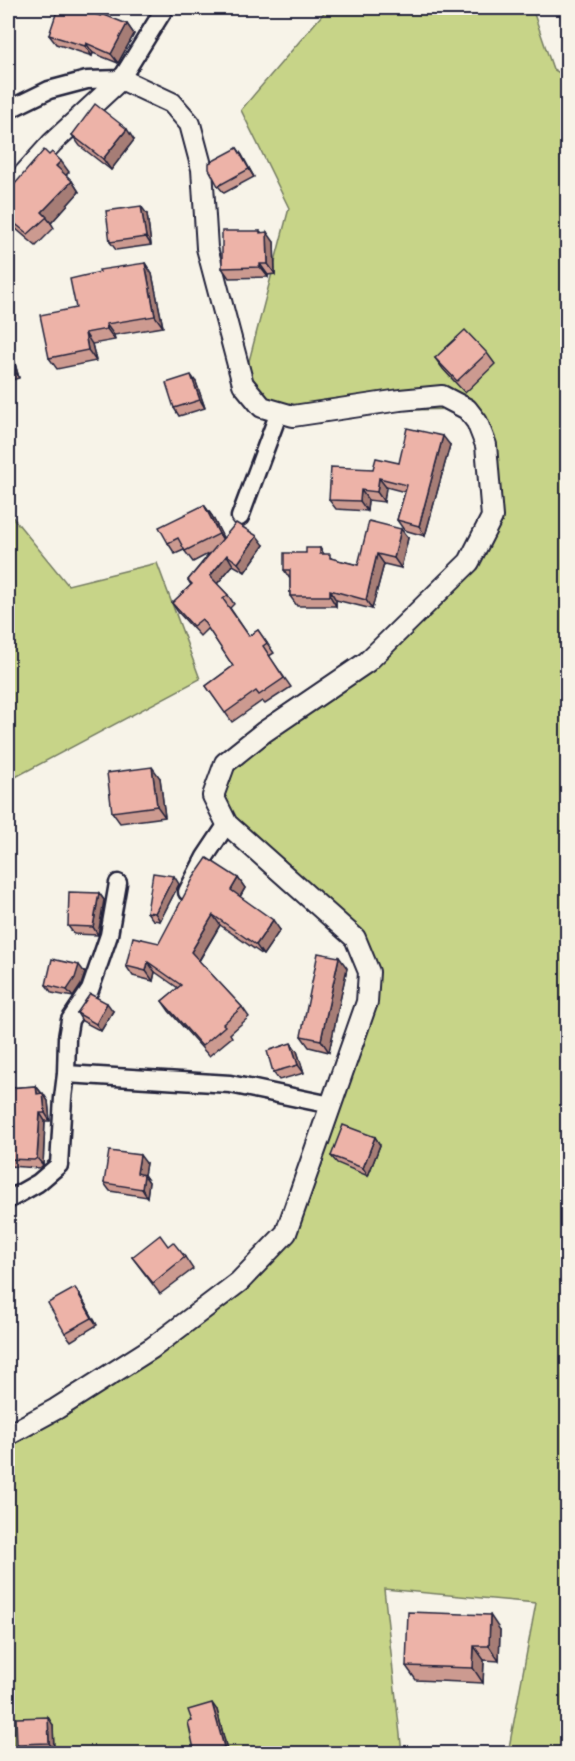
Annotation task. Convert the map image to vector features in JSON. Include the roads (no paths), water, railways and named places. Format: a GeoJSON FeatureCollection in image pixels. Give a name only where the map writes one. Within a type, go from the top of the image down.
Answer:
{"type":"FeatureCollection","features":[{"type":"Feature","properties":{"kind":"street"},"geometry":{"type":"LineString","coordinates":[[8,192],[52,143],[121,79],[165,8]]}},
{"type":"Feature","properties":{"kind":"street"},"geometry":{"type":"LineString","coordinates":[[8,110],[49,90],[87,80],[121,79],[172,103],[190,124],[202,169],[207,248],[243,384],[262,407],[294,416],[442,396],[467,409],[477,422],[486,445],[492,517],[469,562],[367,662],[264,732],[225,763],[213,796],[227,824],[355,938],[369,972],[367,1002],[286,1233],[239,1282],[152,1348],[56,1409],[8,1435]]}},
{"type":"Feature","properties":{"kind":"street"},"geometry":{"type":"LineString","coordinates":[[240,517],[279,412]]}},
{"type":"Feature","properties":{"kind":"street"},"geometry":{"type":"LineString","coordinates":[[179,908],[205,857],[227,824]]}},
{"type":"Feature","properties":{"kind":"street"},"geometry":{"type":"LineString","coordinates":[[8,1200],[38,1183],[59,1166],[70,1020],[90,990],[109,935],[118,883]]}},
{"type":"Feature","properties":{"kind":"street"},"geometry":{"type":"LineString","coordinates":[[66,1074],[230,1084],[331,1105]]}}]}
